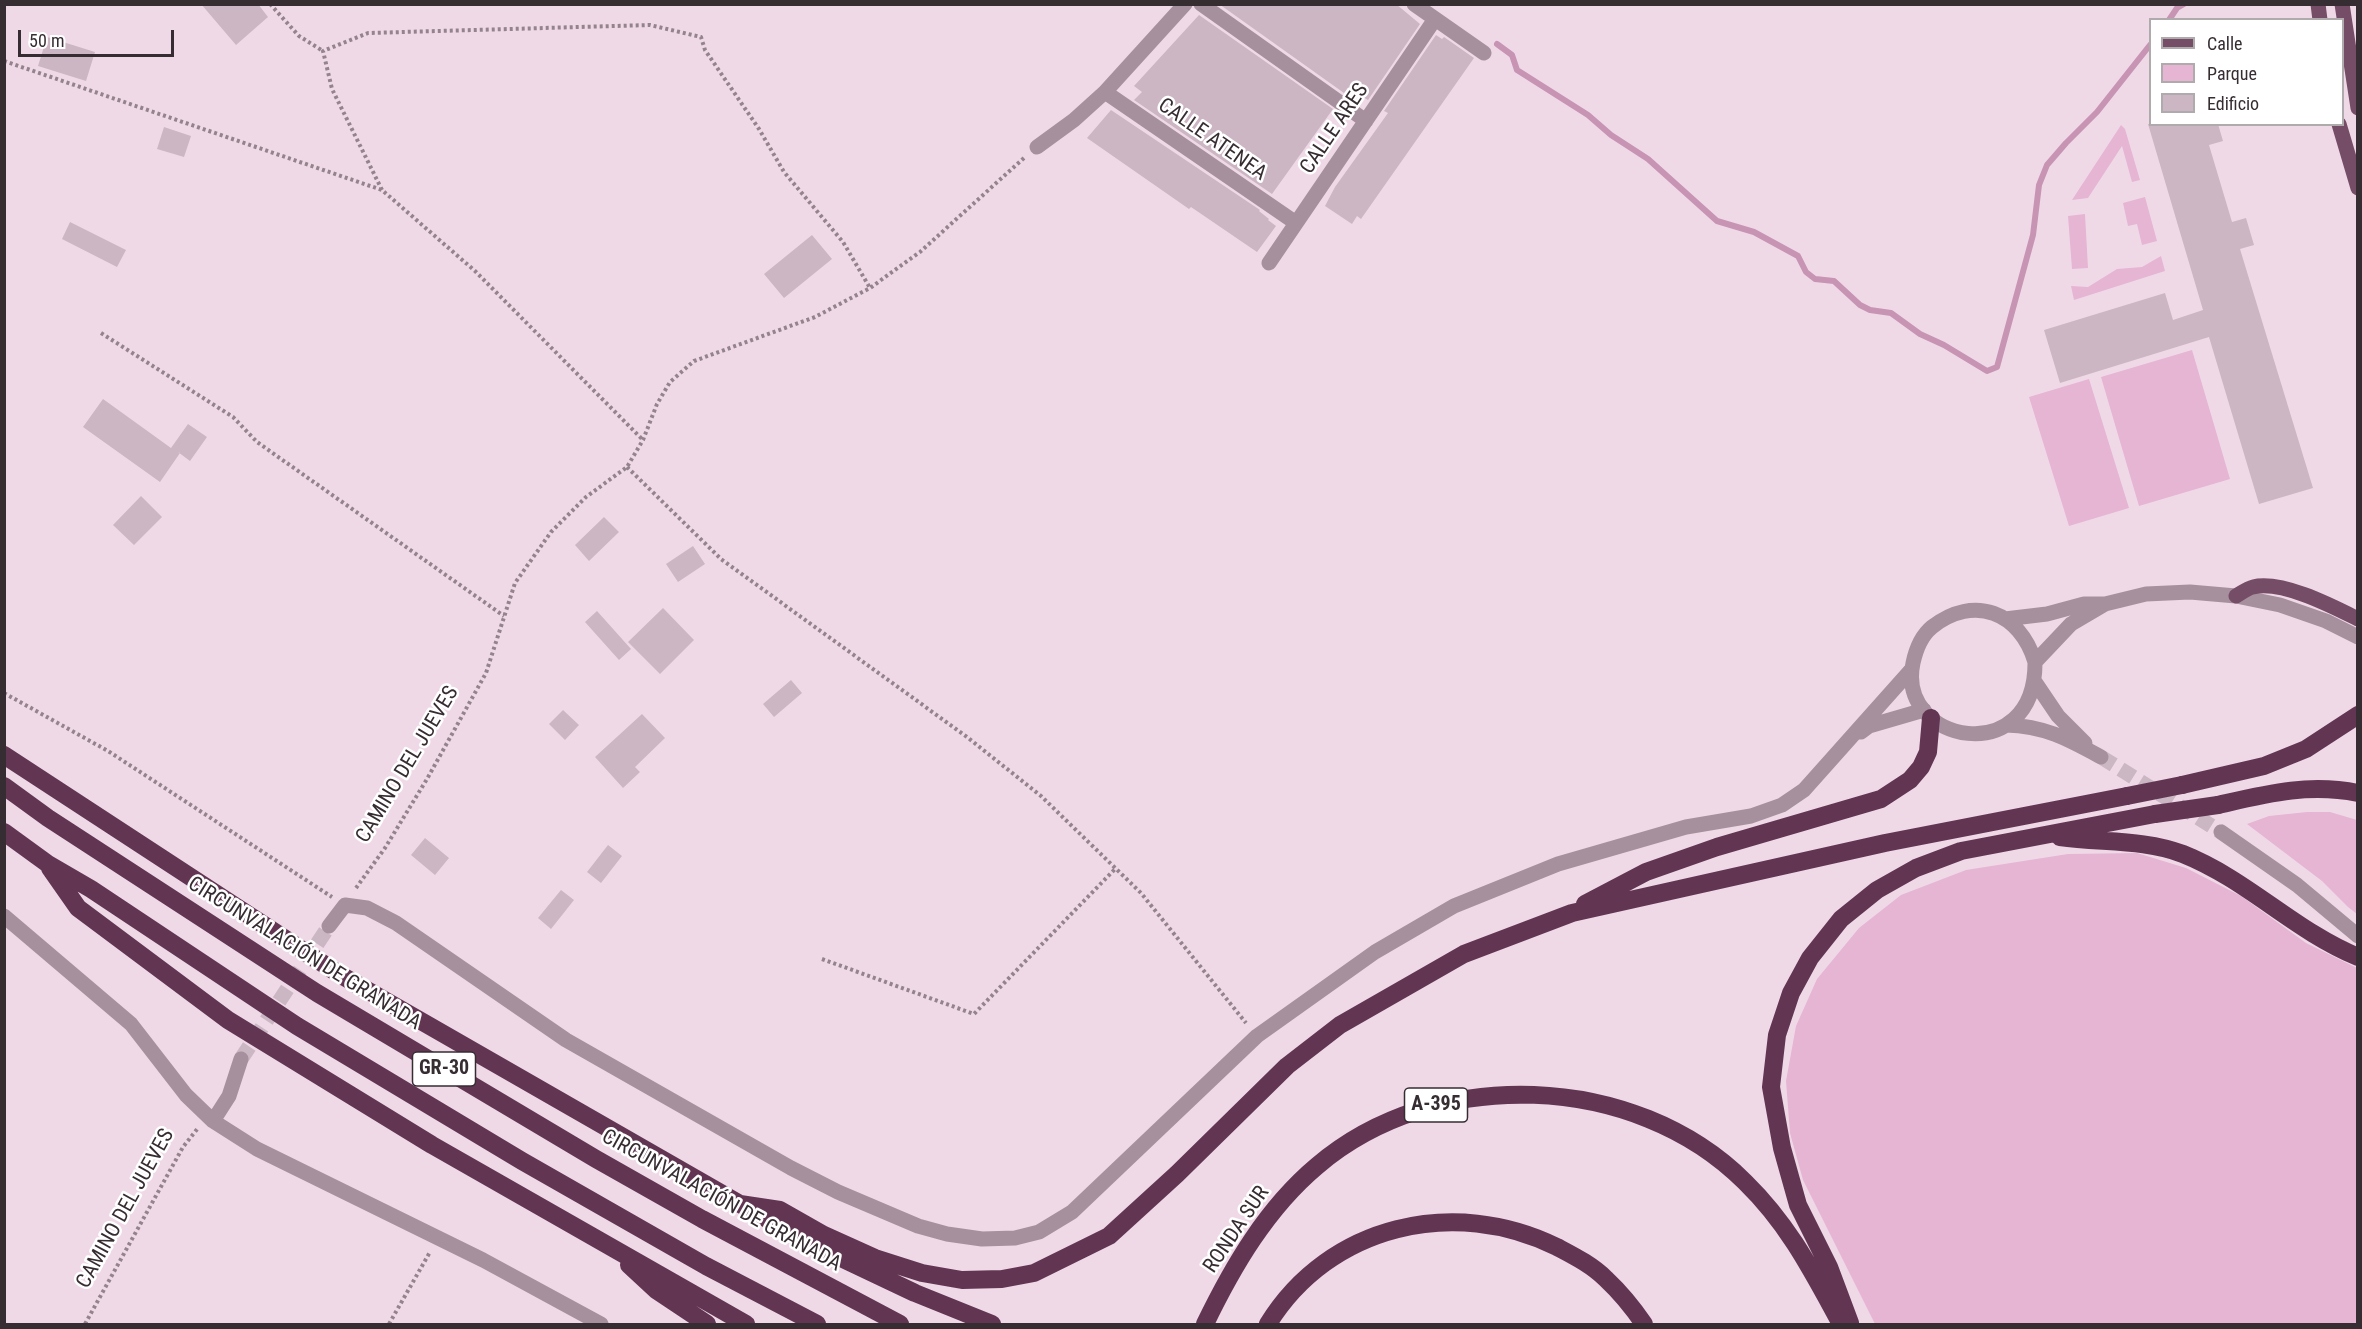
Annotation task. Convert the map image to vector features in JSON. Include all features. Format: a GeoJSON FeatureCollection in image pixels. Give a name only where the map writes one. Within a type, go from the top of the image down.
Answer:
{"type":"FeatureCollection","features":[{"type":"Feature","properties":{"kind":"highway"},"geometry":{"type":"LineString","coordinates":[[1572,913],[1590,900],[1646,872],[1717,847],[1881,799],[1910,780],[1921,767],[1928,752],[1928,714]]}},
{"type":"Feature","properties":{"kind":"highway"},"geometry":{"type":"LineString","coordinates":[[740,1204],[780,1210],[824,1235],[865,1253],[922,1273],[962,1280],[1002,1279],[1034,1273],[1109,1236],[1177,1174],[1287,1066],[1340,1025],[1464,954],[1572,913],[1885,843],[2182,785],[2265,766],[2306,749],[2358,715]]}},
{"type":"Feature","properties":{"kind":"highway"},"geometry":{"type":"LineString","coordinates":[[4,756],[339,974],[818,1247],[915,1293],[992,1324]]}},
{"type":"Feature","properties":{"kind":"highway","name":"CIRCUNVALACIÓN DE GRANADA"},"geometry":{"type":"LineString","coordinates":[[4,786],[48,818],[327,999],[596,1159],[702,1219],[900,1324]]}},
{"type":"Feature","properties":{"kind":"highway"},"geometry":{"type":"LineString","coordinates":[[1851,1324],[1829,1267],[1798,1205],[1782,1148],[1772,1087],[1777,1035],[1791,993],[1810,958],[1841,919],[1877,890],[1916,868],[1961,851],[2155,814],[2218,805],[2266,794],[2318,788],[2358,793]]}},
{"type":"Feature","properties":{"kind":"highway"},"geometry":{"type":"LineString","coordinates":[[2337,789],[2358,806]]}},
{"type":"Feature","properties":{"kind":"highway","name":"GR-30"},"geometry":{"type":"LineString","coordinates":[[4,832],[48,864],[91,889],[297,1026],[522,1161],[706,1266],[817,1324]]}},
{"type":"Feature","properties":{"kind":"highway"},"geometry":{"type":"LineString","coordinates":[[2047,835],[2091,842],[2143,844],[2181,854],[2235,879],[2313,935],[2358,957]]}},
{"type":"Feature","properties":{"kind":"highway"},"geometry":{"type":"LineString","coordinates":[[48,864],[78,908],[228,1020],[432,1145],[746,1324]]}},
{"type":"Feature","properties":{"kind":"highway","name":"RONDA SUR"},"geometry":{"type":"LineString","coordinates":[[1205,1324],[1250,1244],[1281,1201],[1316,1166],[1339,1148],[1373,1128],[1418,1109],[1475,1097],[1527,1094],[1564,1096],[1604,1104],[1648,1120],[1697,1143],[1744,1181],[1785,1225],[1841,1324]]}},
{"type":"Feature","properties":{"kind":"highway"},"geometry":{"type":"LineString","coordinates":[[1268,1324],[1298,1285],[1328,1259],[1358,1242],[1398,1227],[1474,1222],[1509,1228],[1543,1240],[1576,1257],[1605,1278],[1628,1301],[1644,1324]]}},
{"type":"Feature","properties":{"kind":"highway"},"geometry":{"type":"LineString","coordinates":[[610,1248],[656,1290],[707,1324]]}},
{"type":"Feature","properties":{"kind":"main road"},"geometry":{"type":"LineString","coordinates":[[2342,4],[2358,108]]}},
{"type":"Feature","properties":{"kind":"main road"},"geometry":{"type":"LineString","coordinates":[[2340,126],[2358,188]]}},
{"type":"Feature","properties":{"kind":"main road"},"geometry":{"type":"LineString","coordinates":[[2236,596],[2253,587],[2275,587],[2305,595],[2358,619]]}},
{"type":"Feature","properties":{"kind":"street"},"geometry":{"type":"LineString","coordinates":[[1036,147],[1074,120],[1105,92],[1185,4]]}},
{"type":"Feature","properties":{"kind":"street"},"geometry":{"type":"LineString","coordinates":[[1201,4],[1366,121]]}},
{"type":"Feature","properties":{"kind":"street"},"geometry":{"type":"LineString","coordinates":[[1414,4],[1484,53]]}},
{"type":"Feature","properties":{"kind":"street","name":"CALLE ARES"},"geometry":{"type":"LineString","coordinates":[[1269,263],[1435,19]]}},
{"type":"Feature","properties":{"kind":"street","name":"CALLE ATENEA"},"geometry":{"type":"LineString","coordinates":[[1105,92],[1296,224]]}},
{"type":"Feature","properties":{"kind":"street"},"geometry":{"type":"LineString","coordinates":[[2005,619],[2047,614],[2084,604],[2105,604],[2146,594],[2190,592],[2236,596],[2280,604],[2326,621],[2358,637]]}},
{"type":"Feature","properties":{"kind":"street"},"geometry":{"type":"LineString","coordinates":[[2035,662],[2071,624],[2105,604]]}},
{"type":"Feature","properties":{"kind":"street"},"geometry":{"type":"LineString","coordinates":[[329,926],[345,905],[367,908],[396,922],[566,1041],[791,1168],[838,1192],[918,1226],[947,1234],[982,1239],[1015,1238],[1039,1232],[1072,1212],[1257,1036],[1375,952],[1454,906],[1557,864],[1654,835],[1751,816],[1782,805],[1804,789],[1846,741],[1899,687],[1911,670],[1916,650],[1927,631],[1944,618],[1964,611],[1986,611],[2005,619],[2019,630],[2030,645],[2035,662],[2035,682],[2030,699],[2020,714],[2006,725],[1988,733],[1967,734],[1948,729],[1928,714],[1914,691],[1911,670]]}},
{"type":"Feature","properties":{"kind":"street"},"geometry":{"type":"LineString","coordinates":[[2006,725],[2047,730],[2101,757],[2058,716],[2035,682]]}},
{"type":"Feature","properties":{"kind":"street"},"geometry":{"type":"LineString","coordinates":[[1846,741],[1869,726],[1928,714]]}},
{"type":"Feature","properties":{"kind":"street"},"geometry":{"type":"LineString","coordinates":[[2221,832],[2272,867],[2358,936]]}},
{"type":"Feature","properties":{"kind":"street"},"geometry":{"type":"LineString","coordinates":[[2333,915],[2358,930]]}},
{"type":"Feature","properties":{"kind":"street"},"geometry":{"type":"LineString","coordinates":[[4,916],[131,1024],[186,1095],[213,1121],[257,1149],[483,1260],[601,1324]]}},
{"type":"Feature","properties":{"kind":"street"},"geometry":{"type":"LineString","coordinates":[[213,1121],[229,1096],[241,1059]]}},
{"type":"Feature","properties":{"kind":"path"},"geometry":{"type":"LineString","coordinates":[[270,4],[298,36],[323,51],[332,89],[382,190]]}},
{"type":"Feature","properties":{"kind":"path"},"geometry":{"type":"LineString","coordinates":[[323,51],[368,33],[650,25],[701,37],[705,50],[759,129],[784,172],[843,242],[870,288]]}},
{"type":"Feature","properties":{"kind":"path"},"geometry":{"type":"LineString","coordinates":[[4,60],[382,190],[475,271],[643,440]]}},
{"type":"Feature","properties":{"kind":"path"},"geometry":{"type":"LineString","coordinates":[[1036,147],[920,252],[870,288],[814,317],[694,361],[670,382],[657,404],[643,440],[627,467],[721,559],[967,737],[1041,796],[1141,893],[1257,1036]]}},
{"type":"Feature","properties":{"kind":"path"},"geometry":{"type":"LineString","coordinates":[[101,333],[232,417],[257,442],[504,616]]}},
{"type":"Feature","properties":{"kind":"path","name":"CAMINO DEL JUEVES"},"geometry":{"type":"LineString","coordinates":[[345,905],[385,848],[438,760],[486,673],[515,583],[551,532],[586,497],[627,467]]}},
{"type":"Feature","properties":{"kind":"path"},"geometry":{"type":"LineString","coordinates":[[4,693],[108,750],[345,905]]}},
{"type":"Feature","properties":{"kind":"path"},"geometry":{"type":"LineString","coordinates":[[822,959],[974,1014],[1116,868]]}},
{"type":"Feature","properties":{"kind":"path","name":"CAMINO DEL JUEVES"},"geometry":{"type":"LineString","coordinates":[[85,1324],[183,1147],[196,1128],[213,1121]]}},
{"type":"Feature","properties":{"kind":"path"},"geometry":{"type":"LineString","coordinates":[[389,1324],[438,1238]]}},
{"type":"Feature","properties":{"kind":"green space"},"geometry":{"type":"Polygon","coordinates":[[[2121,125],[2125,129],[2140,180],[2132,182],[2122,146],[2088,198],[2072,200],[2121,125]]]}},
{"type":"Feature","properties":{"kind":"green space"},"geometry":{"type":"Polygon","coordinates":[[[2145,197],[2157,241],[2142,245],[2137,224],[2128,226],[2123,203],[2145,197]]]}},
{"type":"Feature","properties":{"kind":"green space"},"geometry":{"type":"Polygon","coordinates":[[[2085,214],[2088,268],[2072,269],[2068,216],[2085,214]]]}},
{"type":"Feature","properties":{"kind":"green space"},"geometry":{"type":"Polygon","coordinates":[[[2161,256],[2165,271],[2074,300],[2071,286],[2088,287],[2117,269],[2142,267],[2161,256]]]}},
{"type":"Feature","properties":{"kind":"green space"},"geometry":{"type":"Polygon","coordinates":[[[2192,350],[2230,479],[2139,506],[2101,377],[2192,350]]]}},
{"type":"Feature","properties":{"kind":"green space"},"geometry":{"type":"Polygon","coordinates":[[[2089,379],[2129,508],[2069,526],[2029,397],[2089,379]]]}},
{"type":"Feature","properties":{"kind":"green space"},"geometry":{"type":"Polygon","coordinates":[[[2330,812],[2357,820],[2357,914],[2322,881],[2247,824],[2269,816],[2330,812]]]}},
{"type":"Feature","properties":{"kind":"green space"},"geometry":{"type":"Polygon","coordinates":[[[2137,853],[2186,868],[2241,896],[2306,943],[2357,968],[2357,1324],[1875,1324],[1803,1180],[1790,1133],[1786,1081],[1796,1026],[1817,979],[1859,928],[1901,895],[1966,870],[2068,854],[2137,853]]]}},
{"type":"Feature","properties":{"kind":"building"},"geometry":{"type":"Polygon","coordinates":[[[201,4],[258,4],[268,17],[236,45],[201,4]]]}},
{"type":"Feature","properties":{"kind":"building"},"geometry":{"type":"Polygon","coordinates":[[[1219,4],[1396,4],[1420,24],[1368,100],[1348,88],[1344,93],[1219,4]]]}},
{"type":"Feature","properties":{"kind":"building"},"geometry":{"type":"Polygon","coordinates":[[[1199,15],[1333,109],[1272,194],[1134,100],[1142,92],[1134,86],[1199,15]]]}},
{"type":"Feature","properties":{"kind":"building"},"geometry":{"type":"Polygon","coordinates":[[[1436,35],[1442,39],[1444,37],[1474,58],[1361,219],[1357,216],[1352,224],[1325,206],[1335,187],[1388,113],[1384,111],[1436,35]]]}},
{"type":"Feature","properties":{"kind":"building"},"geometry":{"type":"Polygon","coordinates":[[[47,37],[95,52],[86,81],[38,66],[47,37]]]}},
{"type":"Feature","properties":{"kind":"building"},"geometry":{"type":"Polygon","coordinates":[[[1111,110],[1260,210],[1276,226],[1257,252],[1191,207],[1189,209],[1087,138],[1111,110]]]}},
{"type":"Feature","properties":{"kind":"building"},"geometry":{"type":"Polygon","coordinates":[[[2148,124],[2149,126],[2219,126],[2223,141],[2209,145],[2232,222],[2246,218],[2254,245],[2240,249],[2313,488],[2259,504],[2209,337],[2060,383],[2044,330],[2165,293],[2173,320],[2203,310],[2148,124]]]}},
{"type":"Feature","properties":{"kind":"building"},"geometry":{"type":"Polygon","coordinates":[[[164,127],[191,136],[184,157],[157,149],[164,127]]]}},
{"type":"Feature","properties":{"kind":"building"},"geometry":{"type":"Polygon","coordinates":[[[70,222],[126,250],[117,267],[62,239],[70,222]]]}},
{"type":"Feature","properties":{"kind":"building"},"geometry":{"type":"Polygon","coordinates":[[[812,235],[832,259],[784,298],[764,274],[812,235]]]}},
{"type":"Feature","properties":{"kind":"building"},"geometry":{"type":"Polygon","coordinates":[[[103,399],[171,448],[188,424],[207,437],[190,461],[180,453],[160,482],[83,427],[103,399]]]}},
{"type":"Feature","properties":{"kind":"building"},"geometry":{"type":"Polygon","coordinates":[[[141,496],[162,517],[134,545],[113,525],[141,496]]]}},
{"type":"Feature","properties":{"kind":"building"},"geometry":{"type":"Polygon","coordinates":[[[604,517],[619,532],[589,561],[575,545],[604,517]]]}},
{"type":"Feature","properties":{"kind":"building"},"geometry":{"type":"Polygon","coordinates":[[[693,546],[705,564],[678,582],[666,564],[693,546]]]}},
{"type":"Feature","properties":{"kind":"building"},"geometry":{"type":"Polygon","coordinates":[[[663,608],[694,640],[660,674],[628,642],[663,608]]]}},
{"type":"Feature","properties":{"kind":"building"},"geometry":{"type":"Polygon","coordinates":[[[597,611],[631,649],[619,660],[585,622],[597,611]]]}},
{"type":"Feature","properties":{"kind":"building"},"geometry":{"type":"Polygon","coordinates":[[[791,680],[802,693],[774,717],[763,704],[791,680]]]}},
{"type":"Feature","properties":{"kind":"building"},"geometry":{"type":"Polygon","coordinates":[[[563,710],[579,725],[565,740],[549,724],[563,710]]]}},
{"type":"Feature","properties":{"kind":"building"},"geometry":{"type":"Polygon","coordinates":[[[642,714],[665,738],[635,767],[640,772],[623,788],[595,757],[642,714]]]}},
{"type":"Feature","properties":{"kind":"building"},"geometry":{"type":"Polygon","coordinates":[[[425,838],[449,858],[435,875],[411,855],[425,838]]]}},
{"type":"Feature","properties":{"kind":"building"},"geometry":{"type":"Polygon","coordinates":[[[608,845],[622,856],[601,883],[587,872],[608,845]]]}},
{"type":"Feature","properties":{"kind":"building"},"geometry":{"type":"Polygon","coordinates":[[[561,890],[574,900],[551,929],[538,918],[561,890]]]}},
{"type":"Feature","properties":{"kind":"waterway"},"geometry":{"type":"LineString","coordinates":[[2170,18],[2177,8],[2184,4]]}},
{"type":"Feature","properties":{"kind":"waterway"},"geometry":{"type":"LineString","coordinates":[[1497,44],[1512,55],[1517,70],[1588,115],[1611,135],[1648,159],[1717,221],[1754,232],[1798,256],[1806,272],[1815,279],[1834,281],[1860,305],[1870,310],[1891,313],[1920,334],[1944,345],[1987,371],[1997,367],[2033,235],[2039,185],[2047,165],[2097,112],[2149,46]]}},
{"type":"Feature","properties":{"kind":"tunnel"},"geometry":{"type":"LineString","coordinates":[[2101,757],[2221,832]]}},
{"type":"Feature","properties":{"kind":"tunnel"},"geometry":{"type":"LineString","coordinates":[[241,1059],[329,926]]}}]}
